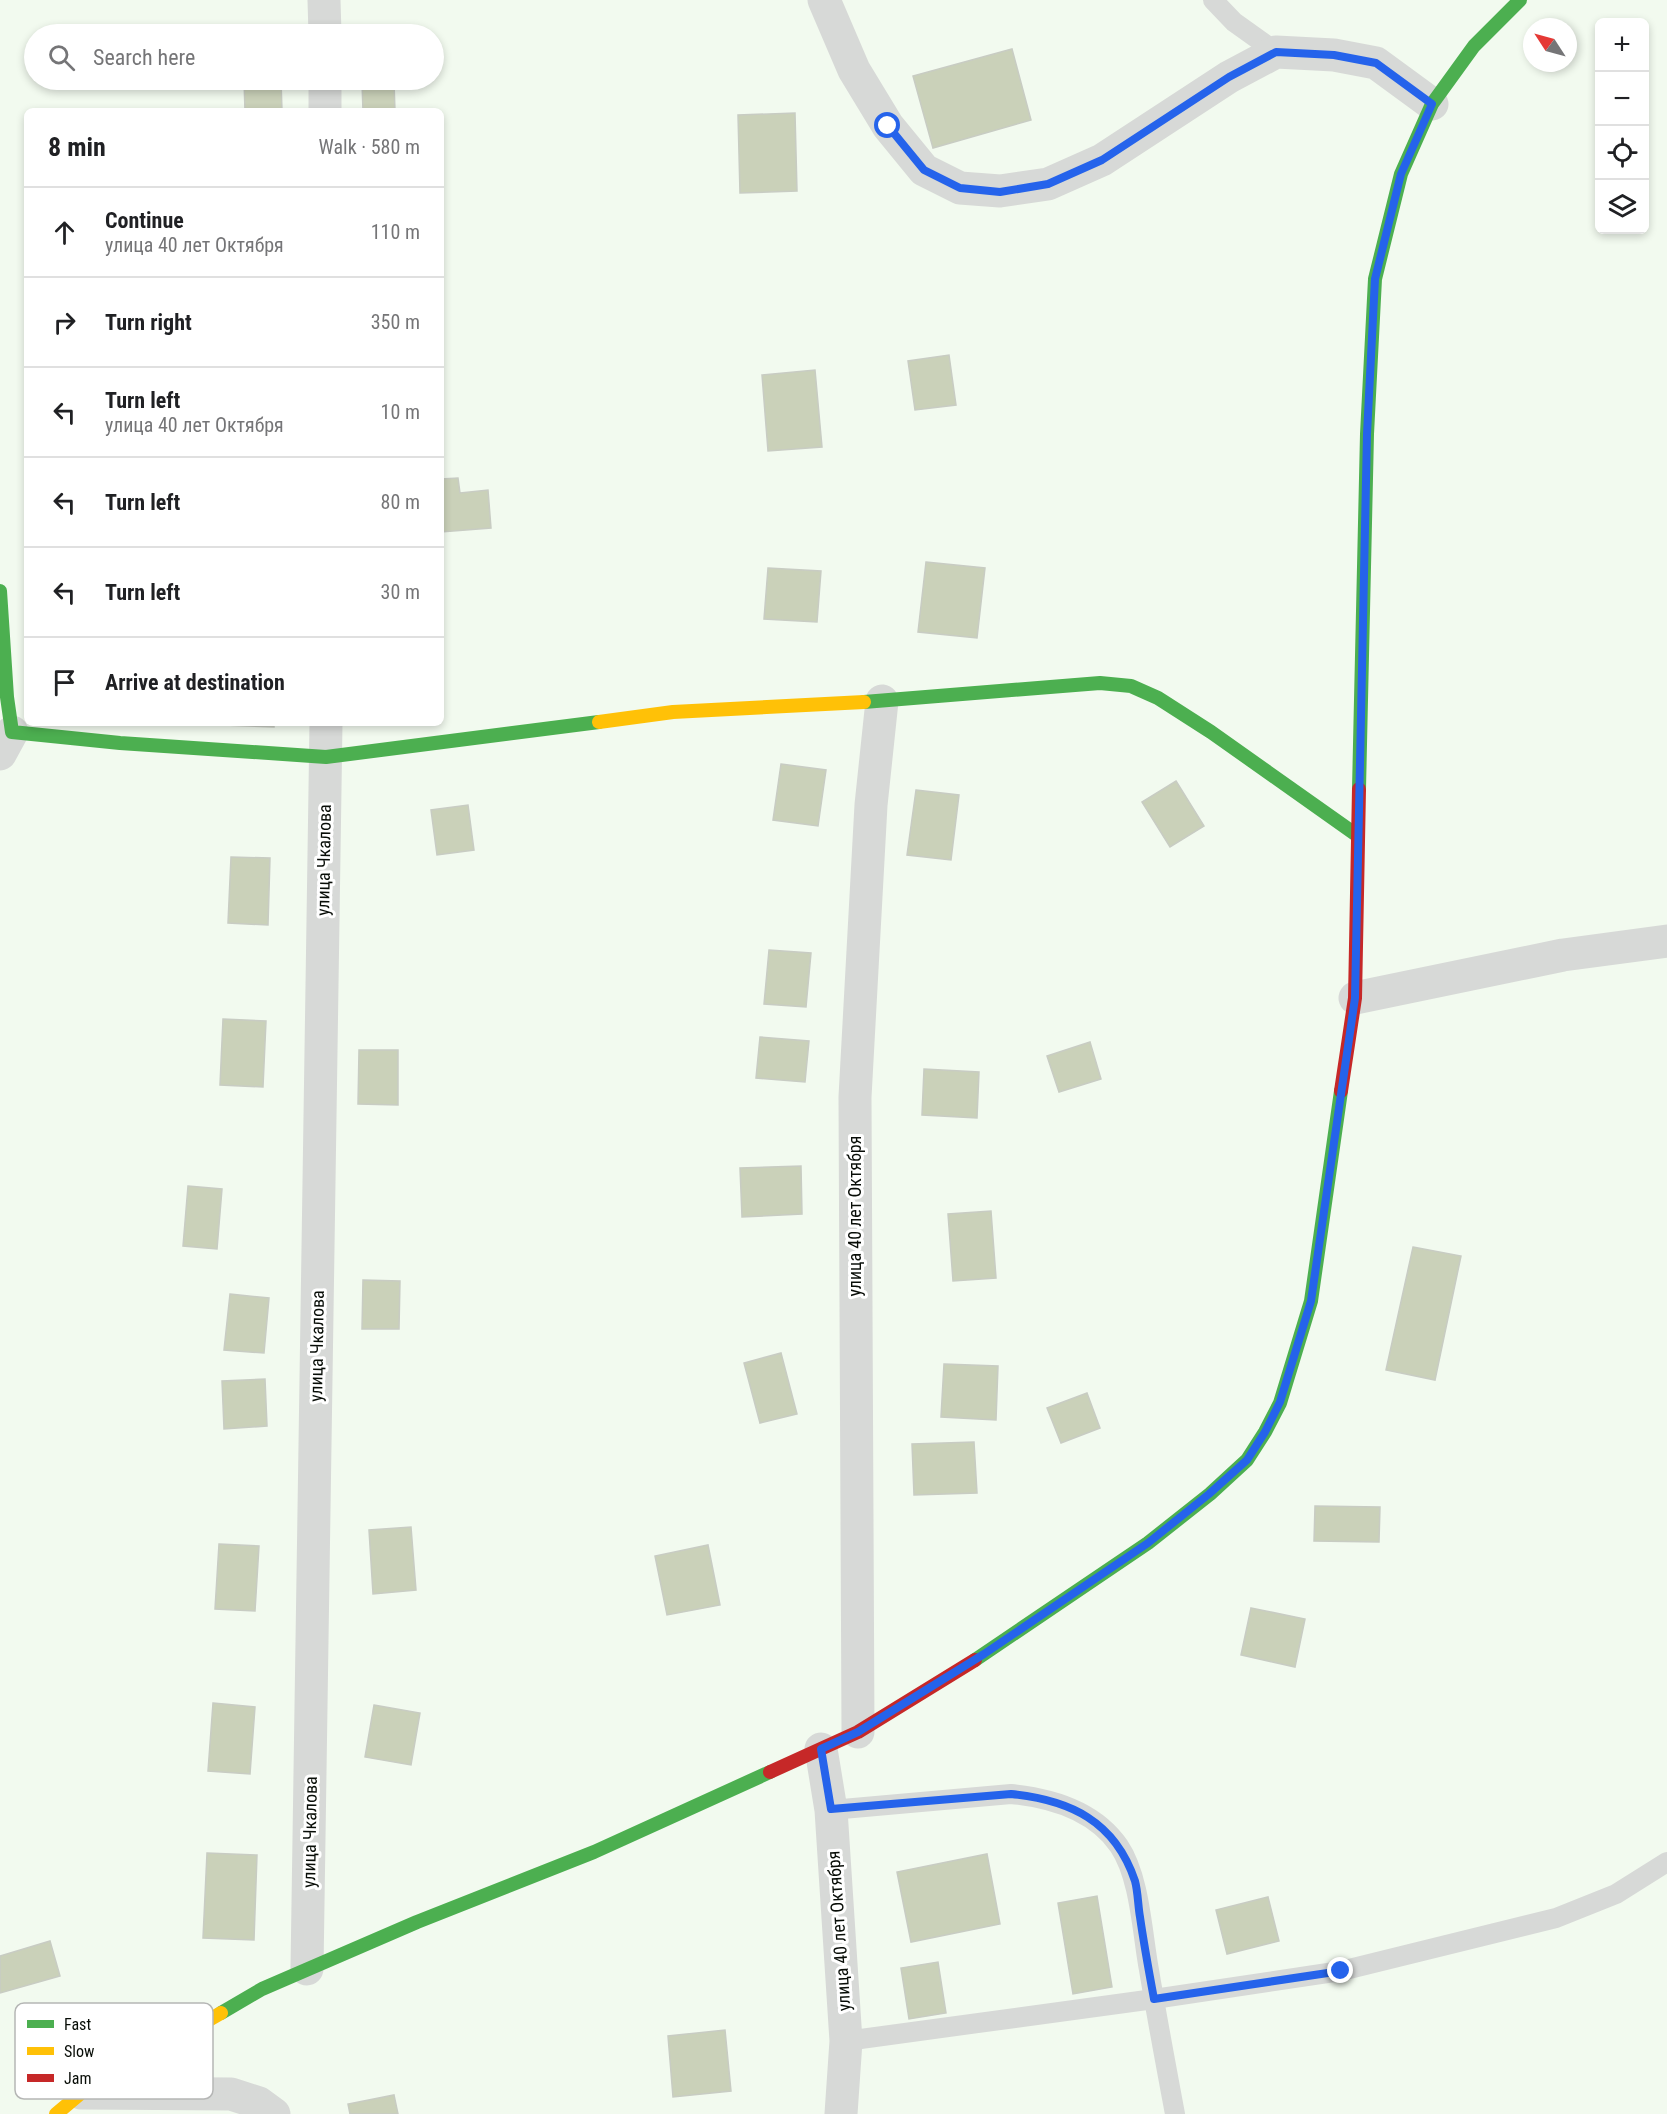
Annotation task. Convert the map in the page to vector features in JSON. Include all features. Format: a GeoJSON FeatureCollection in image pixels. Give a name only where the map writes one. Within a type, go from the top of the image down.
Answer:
{"type":"FeatureCollection","features":[{"type":"Feature","properties":{"kind":"street"},"geometry":{"type":"LineString","coordinates":[[324,0],[325,24]]}},
{"type":"Feature","properties":{"kind":"street"},"geometry":{"type":"LineString","coordinates":[[824,0],[854,70],[888,126],[924,170],[960,188],[1000,192],[1048,184],[1102,160],[1229,77],[1276,52],[1334,55],[1376,63],[1432,104]]}},
{"type":"Feature","properties":{"kind":"street"},"geometry":{"type":"LineString","coordinates":[[213,2017],[262,1989],[417,1922],[594,1852],[858,1732],[984,1654],[1148,1543],[1247,1460],[1280,1402],[1311,1301],[1355,998],[1367,434],[1375,279],[1401,174],[1432,104],[1474,46],[1520,0]]}},
{"type":"Feature","properties":{"kind":"street"},"geometry":{"type":"LineString","coordinates":[[325,90],[325,108]]}},
{"type":"Feature","properties":{"kind":"street"},"geometry":{"type":"LineString","coordinates":[[0,591],[7,697],[6,743],[120,743],[326,757],[673,712],[882,701],[1100,683],[1131,686],[1158,698],[1211,732],[1358,836]]}},
{"type":"Feature","properties":{"kind":"street","name":"улица 40 лет Октября"},"geometry":{"type":"LineString","coordinates":[[858,1732],[855,1096],[872,805],[882,701]]}},
{"type":"Feature","properties":{"kind":"street","name":"улица Чкалова"},"geometry":{"type":"LineString","coordinates":[[308,1969],[326,726]]}},
{"type":"Feature","properties":{"kind":"street"},"geometry":{"type":"LineString","coordinates":[[1355,998],[1563,955],[1667,941]]}},
{"type":"Feature","properties":{"kind":"street","name":"улица 40 лет Октября"},"geometry":{"type":"LineString","coordinates":[[821,1749],[831,1809],[846,2041],[841,2114]]}},
{"type":"Feature","properties":{"kind":"street"},"geometry":{"type":"LineString","coordinates":[[213,2094],[231,2094],[259,2103],[274,2114]]}},
{"type":"Feature","properties":{"kind":"street"},"geometry":{"type":"LineString","coordinates":[[56,2114],[74,2099]]}},
{"type":"Feature","properties":{"kind":"lane"},"geometry":{"type":"LineString","coordinates":[[1214,0],[1234,22],[1276,52]]}},
{"type":"Feature","properties":{"kind":"lane"},"geometry":{"type":"LineString","coordinates":[[831,1809],[1011,1794],[1039,1797],[1065,1805],[1095,1822],[1119,1846],[1135,1882],[1175,2114]]}},
{"type":"Feature","properties":{"kind":"lane"},"geometry":{"type":"LineString","coordinates":[[846,2041],[1341,1971],[1556,1918],[1616,1894],[1667,1862]]}},
{"type":"Feature","properties":{"kind":"building"},"geometry":{"type":"Polygon","coordinates":[[[1012,49],[1031,120],[933,148],[913,76],[1012,49]]]}},
{"type":"Feature","properties":{"kind":"building"},"geometry":{"type":"Polygon","coordinates":[[[244,90],[281,90],[282,108],[245,108],[244,90]]]}},
{"type":"Feature","properties":{"kind":"building"},"geometry":{"type":"Polygon","coordinates":[[[362,90],[394,90],[395,108],[363,108],[362,90]]]}},
{"type":"Feature","properties":{"kind":"building"},"geometry":{"type":"Polygon","coordinates":[[[795,113],[797,191],[740,193],[738,115],[795,113]]]}},
{"type":"Feature","properties":{"kind":"building"},"geometry":{"type":"Polygon","coordinates":[[[949,355],[956,405],[915,410],[908,361],[949,355]]]}},
{"type":"Feature","properties":{"kind":"building"},"geometry":{"type":"Polygon","coordinates":[[[815,370],[822,447],[768,451],[762,375],[815,370]]]}},
{"type":"Feature","properties":{"kind":"building"},"geometry":{"type":"Polygon","coordinates":[[[458,478],[460,493],[488,490],[491,528],[444,532],[444,479],[458,478]]]}},
{"type":"Feature","properties":{"kind":"building"},"geometry":{"type":"Polygon","coordinates":[[[926,562],[985,568],[977,638],[918,632],[926,562]]]}},
{"type":"Feature","properties":{"kind":"building"},"geometry":{"type":"Polygon","coordinates":[[[768,568],[821,571],[817,622],[764,619],[768,568]]]}},
{"type":"Feature","properties":{"kind":"building"},"geometry":{"type":"Polygon","coordinates":[[[781,764],[826,770],[818,826],[773,820],[781,764]]]}},
{"type":"Feature","properties":{"kind":"building"},"geometry":{"type":"Polygon","coordinates":[[[1176,781],[1204,826],[1170,847],[1142,802],[1176,781]]]}},
{"type":"Feature","properties":{"kind":"building"},"geometry":{"type":"Polygon","coordinates":[[[916,790],[959,795],[951,860],[907,855],[916,790]]]}},
{"type":"Feature","properties":{"kind":"building"},"geometry":{"type":"Polygon","coordinates":[[[468,805],[474,850],[437,855],[431,810],[468,805]]]}},
{"type":"Feature","properties":{"kind":"building"},"geometry":{"type":"Polygon","coordinates":[[[231,857],[270,858],[268,925],[228,923],[231,857]]]}},
{"type":"Feature","properties":{"kind":"building"},"geometry":{"type":"Polygon","coordinates":[[[769,950],[811,953],[806,1007],[764,1004],[769,950]]]}},
{"type":"Feature","properties":{"kind":"building"},"geometry":{"type":"Polygon","coordinates":[[[223,1019],[266,1021],[263,1087],[220,1085],[223,1019]]]}},
{"type":"Feature","properties":{"kind":"building"},"geometry":{"type":"Polygon","coordinates":[[[760,1037],[809,1041],[805,1082],[756,1078],[760,1037]]]}},
{"type":"Feature","properties":{"kind":"building"},"geometry":{"type":"Polygon","coordinates":[[[1090,1042],[1101,1079],[1059,1092],[1047,1056],[1090,1042]]]}},
{"type":"Feature","properties":{"kind":"building"},"geometry":{"type":"Polygon","coordinates":[[[359,1050],[398,1050],[398,1105],[358,1104],[359,1050]]]}},
{"type":"Feature","properties":{"kind":"building"},"geometry":{"type":"Polygon","coordinates":[[[924,1069],[979,1072],[977,1118],[922,1115],[924,1069]]]}},
{"type":"Feature","properties":{"kind":"building"},"geometry":{"type":"Polygon","coordinates":[[[801,1166],[802,1214],[742,1217],[740,1168],[801,1166]]]}},
{"type":"Feature","properties":{"kind":"building"},"geometry":{"type":"Polygon","coordinates":[[[188,1186],[222,1189],[217,1249],[183,1246],[188,1186]]]}},
{"type":"Feature","properties":{"kind":"building"},"geometry":{"type":"Polygon","coordinates":[[[991,1211],[996,1278],[953,1281],[948,1214],[991,1211]]]}},
{"type":"Feature","properties":{"kind":"building"},"geometry":{"type":"Polygon","coordinates":[[[1413,1247],[1461,1256],[1435,1380],[1386,1370],[1413,1247]]]}},
{"type":"Feature","properties":{"kind":"building"},"geometry":{"type":"Polygon","coordinates":[[[363,1280],[400,1281],[399,1329],[362,1329],[363,1280]]]}},
{"type":"Feature","properties":{"kind":"building"},"geometry":{"type":"Polygon","coordinates":[[[230,1294],[269,1298],[264,1353],[224,1350],[230,1294]]]}},
{"type":"Feature","properties":{"kind":"building"},"geometry":{"type":"Polygon","coordinates":[[[781,1353],[797,1414],[760,1423],[744,1363],[781,1353]]]}},
{"type":"Feature","properties":{"kind":"building"},"geometry":{"type":"Polygon","coordinates":[[[944,1364],[998,1366],[996,1420],[941,1417],[944,1364]]]}},
{"type":"Feature","properties":{"kind":"building"},"geometry":{"type":"Polygon","coordinates":[[[265,1379],[267,1426],[224,1429],[222,1381],[265,1379]]]}},
{"type":"Feature","properties":{"kind":"building"},"geometry":{"type":"Polygon","coordinates":[[[1087,1393],[1100,1428],[1061,1443],[1047,1408],[1087,1393]]]}},
{"type":"Feature","properties":{"kind":"building"},"geometry":{"type":"Polygon","coordinates":[[[974,1442],[977,1493],[914,1495],[912,1444],[974,1442]]]}},
{"type":"Feature","properties":{"kind":"building"},"geometry":{"type":"Polygon","coordinates":[[[1315,1506],[1380,1507],[1379,1542],[1314,1541],[1315,1506]]]}},
{"type":"Feature","properties":{"kind":"building"},"geometry":{"type":"Polygon","coordinates":[[[411,1527],[416,1590],[373,1594],[369,1530],[411,1527]]]}},
{"type":"Feature","properties":{"kind":"building"},"geometry":{"type":"Polygon","coordinates":[[[219,1544],[259,1546],[255,1611],[215,1609],[219,1544]]]}},
{"type":"Feature","properties":{"kind":"building"},"geometry":{"type":"Polygon","coordinates":[[[708,1545],[720,1605],[667,1615],[655,1556],[708,1545]]]}},
{"type":"Feature","properties":{"kind":"building"},"geometry":{"type":"Polygon","coordinates":[[[1251,1608],[1305,1619],[1295,1667],[1241,1655],[1251,1608]]]}},
{"type":"Feature","properties":{"kind":"building"},"geometry":{"type":"Polygon","coordinates":[[[213,1703],[255,1707],[250,1774],[208,1771],[213,1703]]]}},
{"type":"Feature","properties":{"kind":"building"},"geometry":{"type":"Polygon","coordinates":[[[374,1705],[420,1713],[411,1765],[365,1757],[374,1705]]]}},
{"type":"Feature","properties":{"kind":"building"},"geometry":{"type":"Polygon","coordinates":[[[207,1853],[257,1855],[254,1940],[203,1938],[207,1853]]]}},
{"type":"Feature","properties":{"kind":"building"},"geometry":{"type":"Polygon","coordinates":[[[987,1854],[1000,1924],[911,1942],[897,1872],[987,1854]]]}},
{"type":"Feature","properties":{"kind":"building"},"geometry":{"type":"Polygon","coordinates":[[[1097,1896],[1112,1987],[1073,1994],[1058,1903],[1097,1896]]]}},
{"type":"Feature","properties":{"kind":"building"},"geometry":{"type":"Polygon","coordinates":[[[1268,1897],[1279,1941],[1227,1954],[1216,1910],[1268,1897]]]}},
{"type":"Feature","properties":{"kind":"building"},"geometry":{"type":"Polygon","coordinates":[[[50,1941],[60,1976],[0,1993],[0,1956],[50,1941]]]}},
{"type":"Feature","properties":{"kind":"building"},"geometry":{"type":"Polygon","coordinates":[[[938,1962],[946,2013],[909,2019],[901,1968],[938,1962]]]}},
{"type":"Feature","properties":{"kind":"building"},"geometry":{"type":"Polygon","coordinates":[[[725,2030],[731,2091],[673,2097],[668,2036],[725,2030]]]}},
{"type":"Feature","properties":{"kind":"building"},"geometry":{"type":"Polygon","coordinates":[[[394,2095],[398,2114],[350,2114],[348,2104],[394,2095]]]}},
{"type":"Feature","properties":{"kind":"traffic: fast"},"geometry":{"type":"LineString","coordinates":[[1359,789],[1367,434],[1375,279],[1401,174],[1432,104],[1474,46],[1520,0]]}},
{"type":"Feature","properties":{"kind":"traffic: fast"},"geometry":{"type":"LineString","coordinates":[[0,591],[7,697],[12,732],[120,743],[326,757],[599,722]]}},
{"type":"Feature","properties":{"kind":"traffic: fast"},"geometry":{"type":"LineString","coordinates":[[864,702],[1100,683],[1131,686],[1158,698],[1211,732],[1358,836]]}},
{"type":"Feature","properties":{"kind":"traffic: fast"},"geometry":{"type":"LineString","coordinates":[[975,1660],[1148,1543],[1210,1494],[1247,1460],[1280,1403],[1311,1301],[1341,1091]]}},
{"type":"Feature","properties":{"kind":"traffic: fast"},"geometry":{"type":"LineString","coordinates":[[221,2013],[262,1989],[417,1922],[594,1852],[770,1772]]}},
{"type":"Feature","properties":{"kind":"traffic: slow"},"geometry":{"type":"LineString","coordinates":[[599,722],[673,712],[864,702]]}},
{"type":"Feature","properties":{"kind":"traffic: slow"},"geometry":{"type":"LineString","coordinates":[[213,2018],[221,2013]]}},
{"type":"Feature","properties":{"kind":"traffic: slow"},"geometry":{"type":"LineString","coordinates":[[56,2114],[74,2099]]}},
{"type":"Feature","properties":{"kind":"traffic: jam"},"geometry":{"type":"LineString","coordinates":[[1341,1091],[1355,998],[1359,789]]}},
{"type":"Feature","properties":{"kind":"traffic: jam"},"geometry":{"type":"LineString","coordinates":[[770,1772],[858,1732],[975,1660]]}},
{"type":"Feature","properties":{"kind":"route"},"geometry":{"type":"LineString","coordinates":[[888,126],[924,170],[960,188],[1000,192],[1048,184],[1102,160],[1229,77],[1276,52],[1334,55],[1376,63],[1432,104],[1401,174],[1375,279],[1367,434],[1355,998],[1311,1301],[1280,1402],[1247,1460],[1148,1543],[984,1654],[858,1732],[821,1749],[831,1809],[1011,1794],[1039,1797],[1065,1805],[1095,1822],[1119,1846],[1135,1882],[1154,1999],[1341,1971]]}}]}
